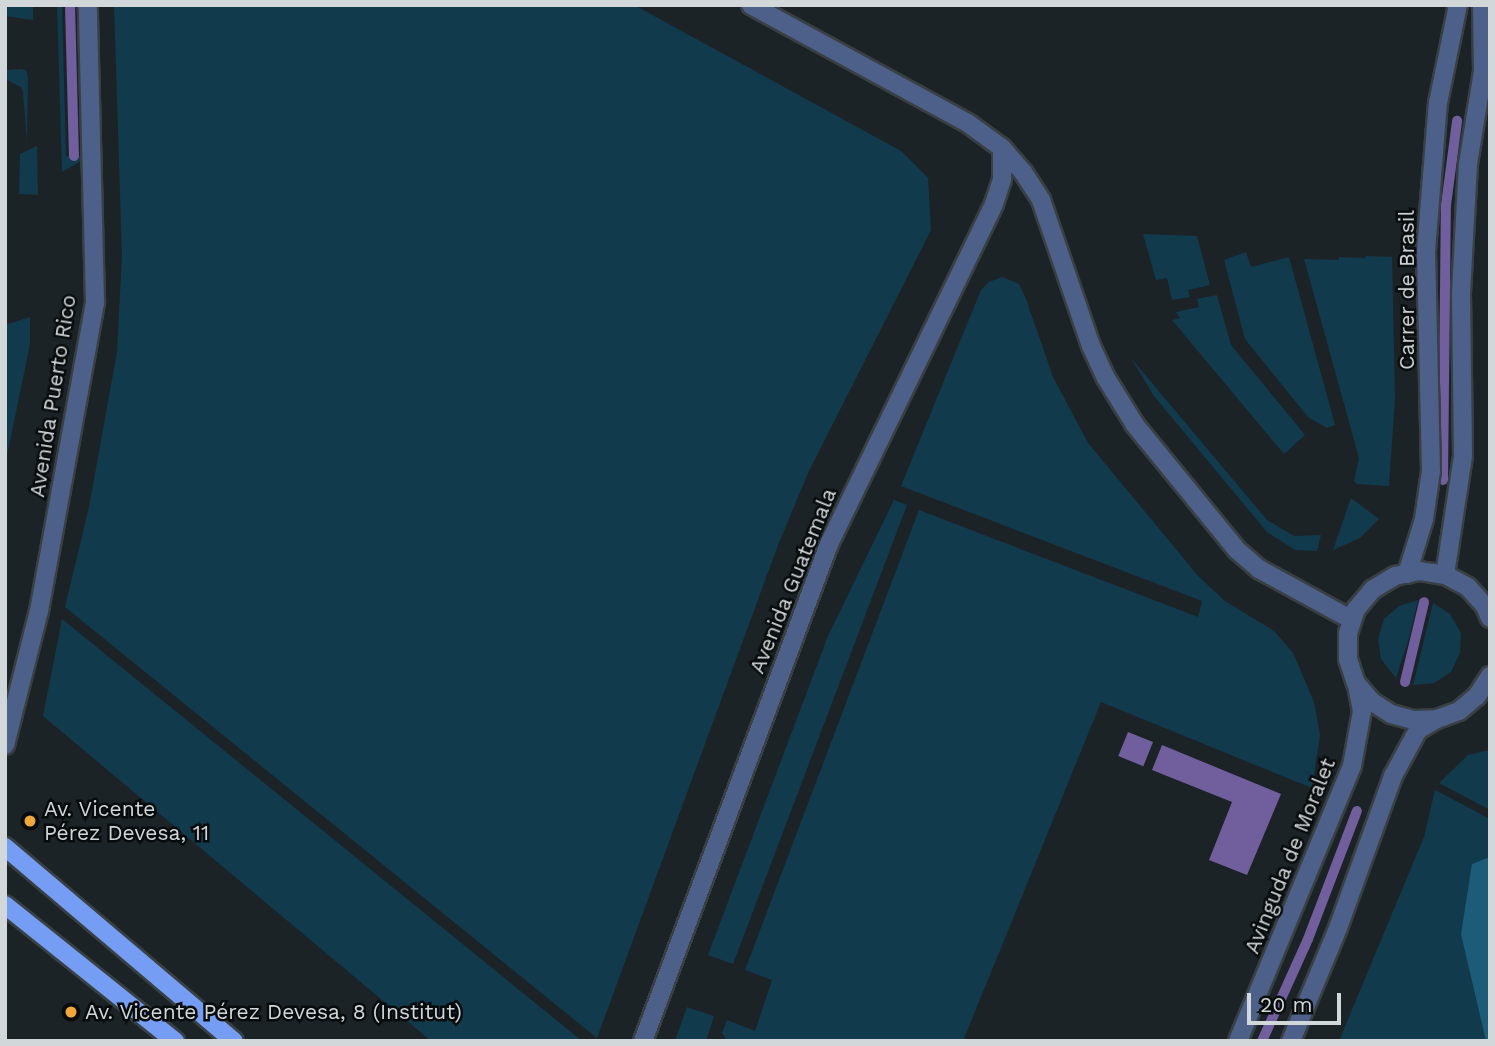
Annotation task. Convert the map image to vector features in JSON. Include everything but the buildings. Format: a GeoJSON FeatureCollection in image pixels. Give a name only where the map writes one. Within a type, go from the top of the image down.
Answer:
{"type":"FeatureCollection","features":[{"type":"Feature","properties":{"kind":"main road"},"geometry":{"type":"LineString","coordinates":[[5,847],[234,1041]]}},
{"type":"Feature","properties":{"kind":"main road"},"geometry":{"type":"LineString","coordinates":[[5,905],[176,1041]]}},
{"type":"Feature","properties":{"kind":"street","name":"Avenida Puerto Rico"},"geometry":{"type":"LineString","coordinates":[[5,746],[39,611],[95,302],[88,5]]}},
{"type":"Feature","properties":{"kind":"street"},"geometry":{"type":"LineString","coordinates":[[751,5],[970,124],[1002,148],[1023,172],[1041,200],[1091,346],[1105,378],[1135,425],[1237,550],[1259,569],[1352,620],[1356,609],[1373,589],[1395,576],[1420,571],[1445,575],[1468,587],[1485,606],[1490,618]]}},
{"type":"Feature","properties":{"kind":"street","name":"Carrer de Brasil"},"geometry":{"type":"LineString","coordinates":[[1407,574],[1424,519],[1431,471],[1426,276],[1429,201],[1438,103],[1458,5]]}},
{"type":"Feature","properties":{"kind":"street"},"geometry":{"type":"LineString","coordinates":[[1445,575],[1462,456],[1461,293],[1468,164],[1483,71],[1482,5]]}},
{"type":"Feature","properties":{"kind":"street","name":"Avenida Guatemala"},"geometry":{"type":"LineString","coordinates":[[643,1041],[829,544],[994,204],[1002,180],[1002,148]]}},
{"type":"Feature","properties":{"kind":"street","name":"Avinguda de Moralet"},"geometry":{"type":"LineString","coordinates":[[1238,1041],[1352,766],[1362,711],[1348,659],[1348,633],[1352,620]]}},
{"type":"Feature","properties":{"kind":"street"},"geometry":{"type":"LineString","coordinates":[[1459,711],[1477,696],[1490,676]]}},
{"type":"Feature","properties":{"kind":"street"},"geometry":{"type":"LineString","coordinates":[[1356,682],[1371,701],[1391,714],[1413,720],[1437,719]]}},
{"type":"Feature","properties":{"kind":"street"},"geometry":{"type":"LineString","coordinates":[[1291,1041],[1338,928],[1393,776],[1418,730],[1459,711],[1490,704]]}},
{"type":"Feature","properties":{"kind":"shaded area"},"geometry":{"type":"Polygon","coordinates":[[[5,5],[33,5],[33,20],[5,16],[5,5]]]}},
{"type":"Feature","properties":{"kind":"shaded area"},"geometry":{"type":"Polygon","coordinates":[[[57,5],[62,5],[66,156],[81,156],[81,161],[62,172],[57,5]]]}},
{"type":"Feature","properties":{"kind":"shaded area"},"geometry":{"type":"Polygon","coordinates":[[[114,5],[634,5],[901,151],[928,178],[931,230],[808,473],[778,545],[597,1038],[65,607],[89,507],[117,352],[122,256],[114,5]]]}},
{"type":"Feature","properties":{"kind":"shaded area"},"geometry":{"type":"Polygon","coordinates":[[[5,70],[26,70],[28,77],[27,142],[23,92],[21,87],[5,79],[5,70]]]}},
{"type":"Feature","properties":{"kind":"shaded area"},"geometry":{"type":"Polygon","coordinates":[[[37,146],[38,195],[19,194],[20,154],[37,146]]]}},
{"type":"Feature","properties":{"kind":"shaded area"},"geometry":{"type":"Polygon","coordinates":[[[1143,234],[1197,236],[1210,285],[1188,290],[1190,297],[1172,300],[1167,278],[1156,280],[1143,234]]]}},
{"type":"Feature","properties":{"kind":"shaded area"},"geometry":{"type":"Polygon","coordinates":[[[1246,252],[1251,267],[1289,257],[1335,425],[1327,428],[1308,417],[1245,339],[1224,260],[1246,252]]]}},
{"type":"Feature","properties":{"kind":"shaded area"},"geometry":{"type":"Polygon","coordinates":[[[1339,257],[1392,257],[1395,398],[1389,486],[1357,484],[1354,481],[1359,458],[1304,259],[1339,260],[1339,257]]]}},
{"type":"Feature","properties":{"kind":"shaded area"},"geometry":{"type":"Polygon","coordinates":[[[1002,277],[1019,284],[1053,377],[1088,443],[1199,577],[1225,601],[1274,631],[1293,653],[1314,702],[1320,735],[1312,788],[1101,702],[963,1041],[727,1041],[722,1033],[727,1020],[755,1031],[772,980],[745,970],[919,510],[1198,617],[1202,601],[901,486],[981,290],[989,282],[1002,277]]]}},
{"type":"Feature","properties":{"kind":"shaded area"},"geometry":{"type":"Polygon","coordinates":[[[1217,295],[1231,345],[1305,435],[1284,454],[1172,320],[1180,318],[1176,312],[1199,307],[1197,299],[1217,295]]]}},
{"type":"Feature","properties":{"kind":"shaded area"},"geometry":{"type":"Polygon","coordinates":[[[30,317],[30,344],[5,465],[5,325],[30,317]]]}},
{"type":"Feature","properties":{"kind":"shaded area"},"geometry":{"type":"Polygon","coordinates":[[[1131,358],[1267,520],[1294,536],[1321,535],[1317,551],[1295,550],[1267,532],[1154,396],[1131,358]]]}},
{"type":"Feature","properties":{"kind":"shaded area"},"geometry":{"type":"Polygon","coordinates":[[[1351,498],[1379,519],[1360,538],[1333,550],[1351,498]]]}},
{"type":"Feature","properties":{"kind":"shaded area"},"geometry":{"type":"Polygon","coordinates":[[[894,500],[907,505],[733,964],[708,955],[828,636],[894,500]]]}},
{"type":"Feature","properties":{"kind":"shaded area"},"geometry":{"type":"Polygon","coordinates":[[[1418,600],[1396,678],[1381,659],[1378,639],[1384,619],[1399,606],[1418,600]]]}},
{"type":"Feature","properties":{"kind":"shaded area"},"geometry":{"type":"Polygon","coordinates":[[[1433,603],[1450,614],[1461,633],[1460,653],[1451,672],[1434,683],[1413,685],[1433,603]]]}},
{"type":"Feature","properties":{"kind":"shaded area"},"geometry":{"type":"Polygon","coordinates":[[[62,619],[582,1041],[431,1041],[43,716],[62,619]]]}},
{"type":"Feature","properties":{"kind":"shaded area"},"geometry":{"type":"Polygon","coordinates":[[[1128,732],[1153,742],[1143,766],[1118,756],[1128,732]]]}},
{"type":"Feature","properties":{"kind":"shaded area"},"geometry":{"type":"Polygon","coordinates":[[[1162,745],[1281,794],[1247,875],[1209,860],[1232,802],[1152,770],[1162,745]]]}},
{"type":"Feature","properties":{"kind":"shaded area"},"geometry":{"type":"Polygon","coordinates":[[[1490,750],[1490,810],[1439,783],[1468,755],[1490,750]]]}},
{"type":"Feature","properties":{"kind":"shaded area"},"geometry":{"type":"Polygon","coordinates":[[[1435,790],[1490,819],[1490,1041],[1339,1041],[1424,837],[1435,790]]]}},
{"type":"Feature","properties":{"kind":"shaded area"},"geometry":{"type":"Polygon","coordinates":[[[1490,857],[1490,1041],[1486,1041],[1461,934],[1472,864],[1490,857]]]}},
{"type":"Feature","properties":{"kind":"shaded area"},"geometry":{"type":"Polygon","coordinates":[[[687,1007],[714,1016],[706,1041],[675,1041],[687,1007]]]}},
{"type":"Feature","properties":{"kind":"waterway"},"geometry":{"type":"LineString","coordinates":[[70,5],[74,156]]}},
{"type":"Feature","properties":{"kind":"waterway"},"geometry":{"type":"LineString","coordinates":[[1443,480],[1446,205],[1457,121]]}},
{"type":"Feature","properties":{"kind":"waterway"},"geometry":{"type":"LineString","coordinates":[[1405,682],[1424,602]]}},
{"type":"Feature","properties":{"kind":"waterway"},"geometry":{"type":"LineString","coordinates":[[1262,1041],[1308,939],[1357,811]]}},
{"type":"Feature","properties":{"kind":"place","name":"Av. Vicente Pérez Devesa, 11"},"geometry":{"type":"Point","coordinates":[30,821]}},
{"type":"Feature","properties":{"kind":"place","name":"Av. Vicente Pérez Devesa, 8 (Institut)"},"geometry":{"type":"Point","coordinates":[71,1012]}}]}
